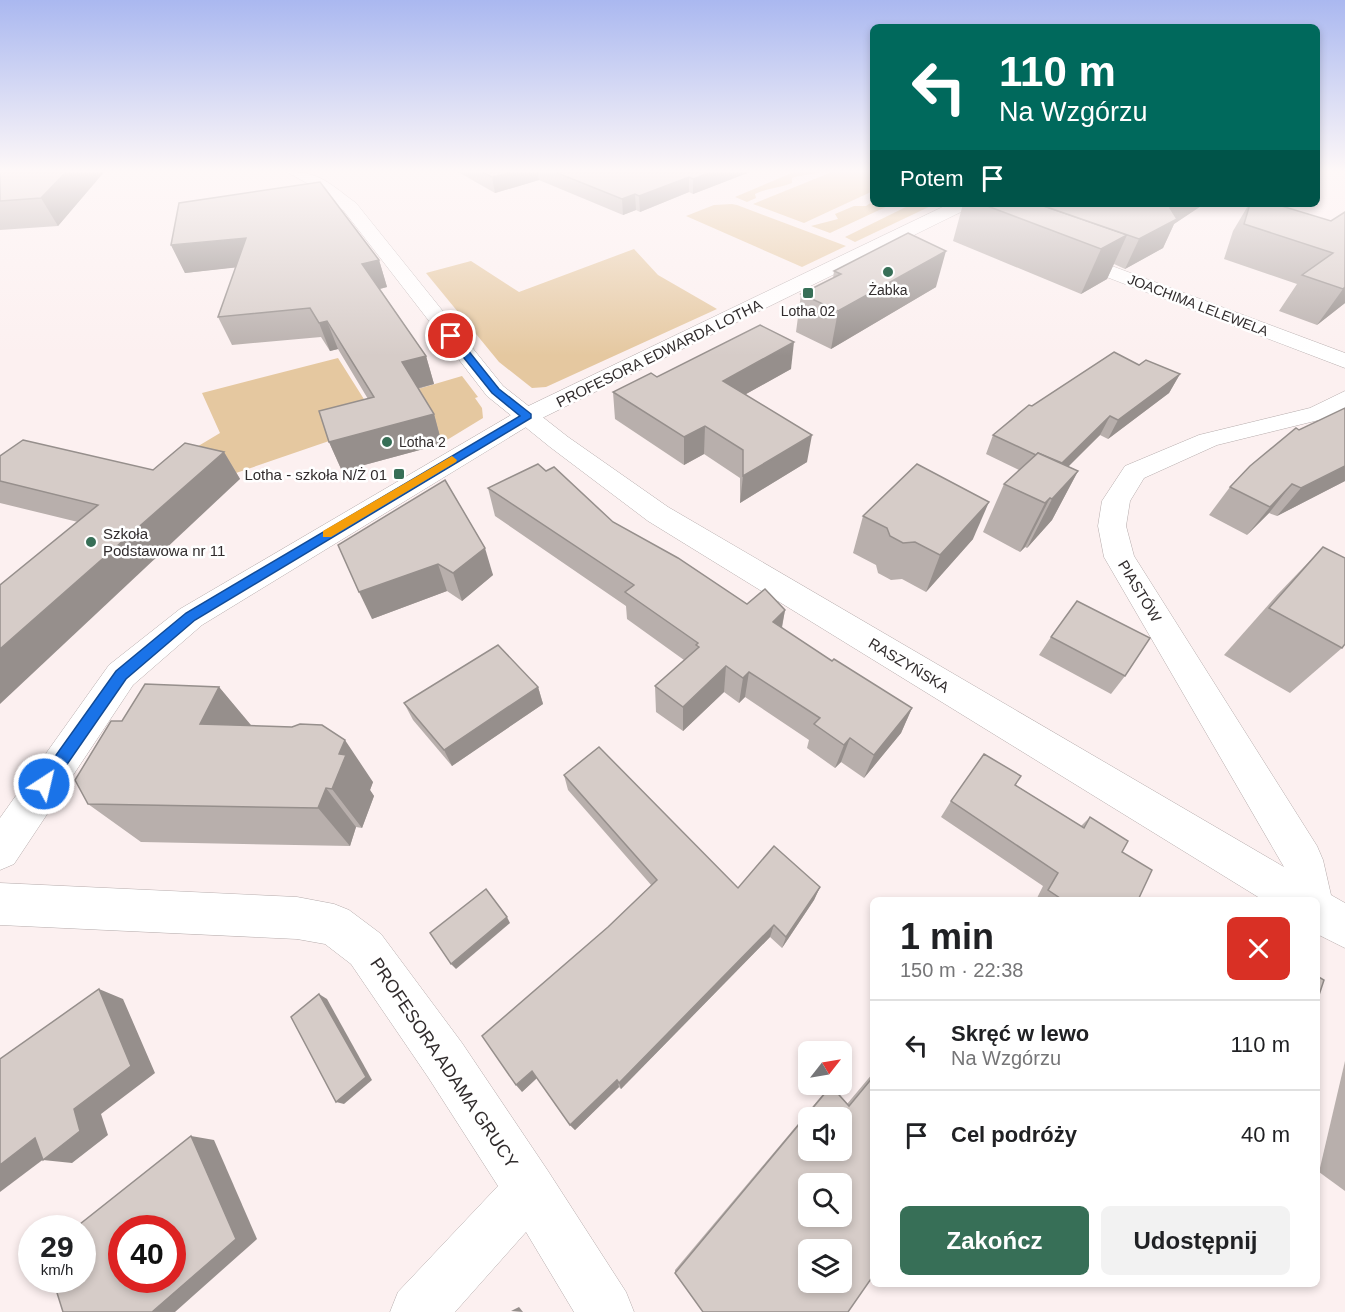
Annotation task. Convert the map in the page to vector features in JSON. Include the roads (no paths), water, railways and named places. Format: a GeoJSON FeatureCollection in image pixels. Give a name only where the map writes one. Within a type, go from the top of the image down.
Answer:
{"type":"FeatureCollection","features":[{"type":"Feature","properties":{"kind":"street","name":"RASZYŃSKA"},"geometry":{"type":"LineString","coordinates":[[371,233],[495,391],[658,514],[1295,897]]}},
{"type":"Feature","properties":{"kind":"street","name":"PROFESORA EDWARDA LOTHA"},"geometry":{"type":"LineString","coordinates":[[0,851],[121,675],[190,617],[527,416],[917,233]]}},
{"type":"Feature","properties":{"kind":"street","name":"JOACHIMA LELEWELA"},"geometry":{"type":"LineString","coordinates":[[1049,249],[1345,361]]}},
{"type":"Feature","properties":{"kind":"street","name":"PIASTÓW"},"geometry":{"type":"LineString","coordinates":[[1310,897],[1303,860],[1119,557],[1112,526],[1116,501],[1134,472],[1208,440],[1318,413],[1345,398]]}},
{"type":"Feature","properties":{"kind":"street","name":"PROFESORA ADAMA GRUCY"},"geometry":{"type":"LineString","coordinates":[[0,904],[297,918],[334,925],[366,949],[445,1060],[530,1189],[606,1312]]}},
{"type":"Feature","properties":{"kind":"street"},"geometry":{"type":"LineString","coordinates":[[1320,912],[1345,927]]}},
{"type":"Feature","properties":{"kind":"street"},"geometry":{"type":"LineString","coordinates":[[418,1312],[530,1189]]}},
{"type":"Feature","properties":{"kind":"place","name":"Żabka"},"geometry":{"type":"Point","coordinates":[888,272]}},
{"type":"Feature","properties":{"kind":"place","name":"Lotha 02"},"geometry":{"type":"Point","coordinates":[808,293]}},
{"type":"Feature","properties":{"kind":"place","name":"Lotha 2"},"geometry":{"type":"Point","coordinates":[387,442]}},
{"type":"Feature","properties":{"kind":"place","name":"Lotha - szkoła N/Ż 01"},"geometry":{"type":"Point","coordinates":[399,474]}},
{"type":"Feature","properties":{"kind":"place","name":"Szkoła Podstawowa nr 11"},"geometry":{"type":"Point","coordinates":[91,542]}}]}
